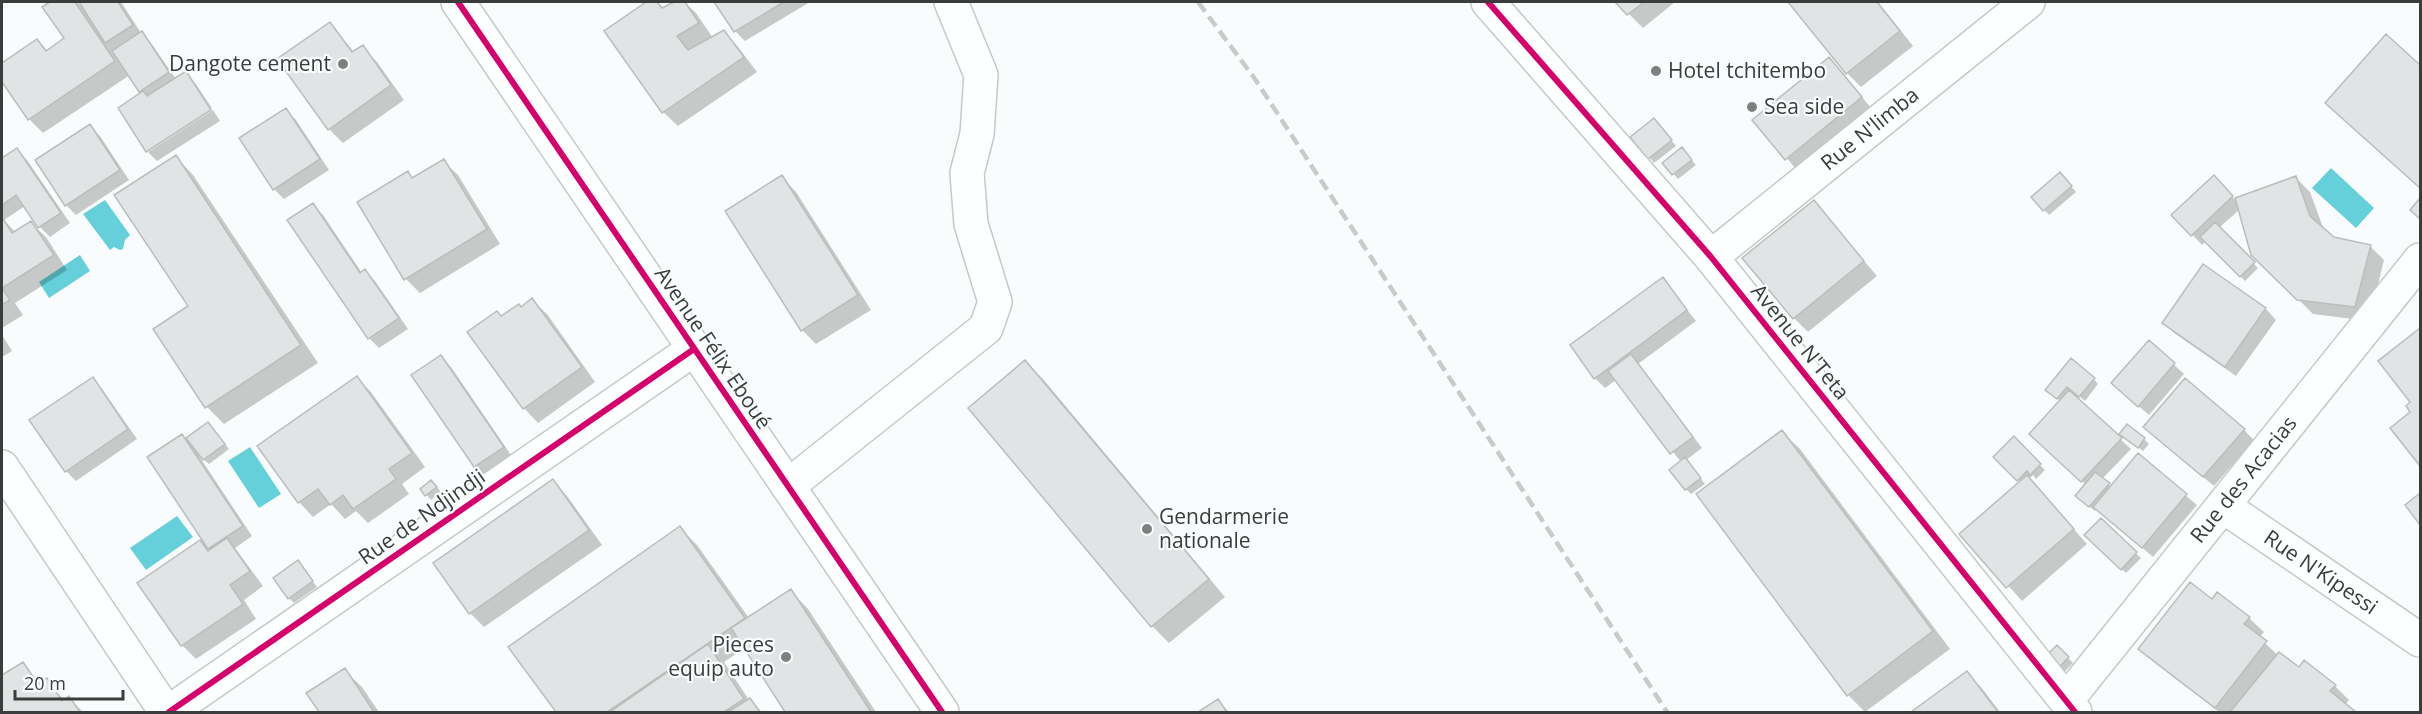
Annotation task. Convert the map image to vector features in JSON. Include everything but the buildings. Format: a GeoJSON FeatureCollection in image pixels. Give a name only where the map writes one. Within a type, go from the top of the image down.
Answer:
{"type":"FeatureCollection","features":[{"type":"Feature","properties":{"kind":"street","name":"Avenue Félix Eboué"},"geometry":{"type":"LineString","coordinates":[[458,2],[942,712]]}},
{"type":"Feature","properties":{"kind":"street"},"geometry":{"type":"LineString","coordinates":[[788,486],[986,328],[995,302],[971,224],[967,173],[977,134],[981,75],[951,2]]}},
{"type":"Feature","properties":{"kind":"street","name":"Avenue N'Teta"},"geometry":{"type":"LineString","coordinates":[[1488,2],[1711,257],[2070,707]]}},
{"type":"Feature","properties":{"kind":"street","name":"Rue N'limba"},"geometry":{"type":"LineString","coordinates":[[1711,257],[2028,2]]}},
{"type":"Feature","properties":{"kind":"street","name":"Rue des Acacias"},"geometry":{"type":"LineString","coordinates":[[2070,707],[2223,506],[2421,260]]}},
{"type":"Feature","properties":{"kind":"street","name":"Rue de Ndjindji"},"geometry":{"type":"LineString","coordinates":[[168,712],[694,349]]}},
{"type":"Feature","properties":{"kind":"street"},"geometry":{"type":"LineString","coordinates":[[2,467],[168,712]]}},
{"type":"Feature","properties":{"kind":"street","name":"Rue N'Kipessi"},"geometry":{"type":"LineString","coordinates":[[2223,506],[2421,640]]}},
{"type":"Feature","properties":{"kind":"water"},"geometry":{"type":"Polygon","coordinates":[[[2331,168],[2374,208],[2356,228],[2312,188],[2331,168]]]}},
{"type":"Feature","properties":{"kind":"water"},"geometry":{"type":"Polygon","coordinates":[[[105,200],[130,235],[125,240],[123,249],[120,250],[114,247],[110,250],[83,214],[105,200]]]}},
{"type":"Feature","properties":{"kind":"water"},"geometry":{"type":"Polygon","coordinates":[[[80,255],[90,271],[49,298],[39,282],[80,255]]]}},
{"type":"Feature","properties":{"kind":"water"},"geometry":{"type":"Polygon","coordinates":[[[250,447],[281,494],[259,508],[228,461],[250,447]]]}},
{"type":"Feature","properties":{"kind":"water"},"geometry":{"type":"Polygon","coordinates":[[[177,516],[193,537],[146,570],[130,548],[177,516]]]}},
{"type":"Feature","properties":{"kind":"railway"},"geometry":{"type":"LineString","coordinates":[[1198,2],[1255,79],[1667,712]]}},
{"type":"Feature","properties":{"kind":"cycle path"},"geometry":{"type":"LineString","coordinates":[[458,2],[942,712]]}},
{"type":"Feature","properties":{"kind":"cycle path"},"geometry":{"type":"LineString","coordinates":[[1488,2],[1711,257],[2075,712]]}},
{"type":"Feature","properties":{"kind":"cycle path"},"geometry":{"type":"LineString","coordinates":[[169,712],[694,349]]}},
{"type":"Feature","properties":{"kind":"place","name":"Dangote cement"},"geometry":{"type":"Point","coordinates":[343,64]}},
{"type":"Feature","properties":{"kind":"place","name":"Hotel tchitembo"},"geometry":{"type":"Point","coordinates":[1656,71]}},
{"type":"Feature","properties":{"kind":"place","name":"Sea side"},"geometry":{"type":"Point","coordinates":[1752,107]}},
{"type":"Feature","properties":{"kind":"place","name":"Gendarmerie nationale"},"geometry":{"type":"Point","coordinates":[1147,529]}},
{"type":"Feature","properties":{"kind":"place","name":"Pieces equip auto"},"geometry":{"type":"Point","coordinates":[786,657]}}]}
